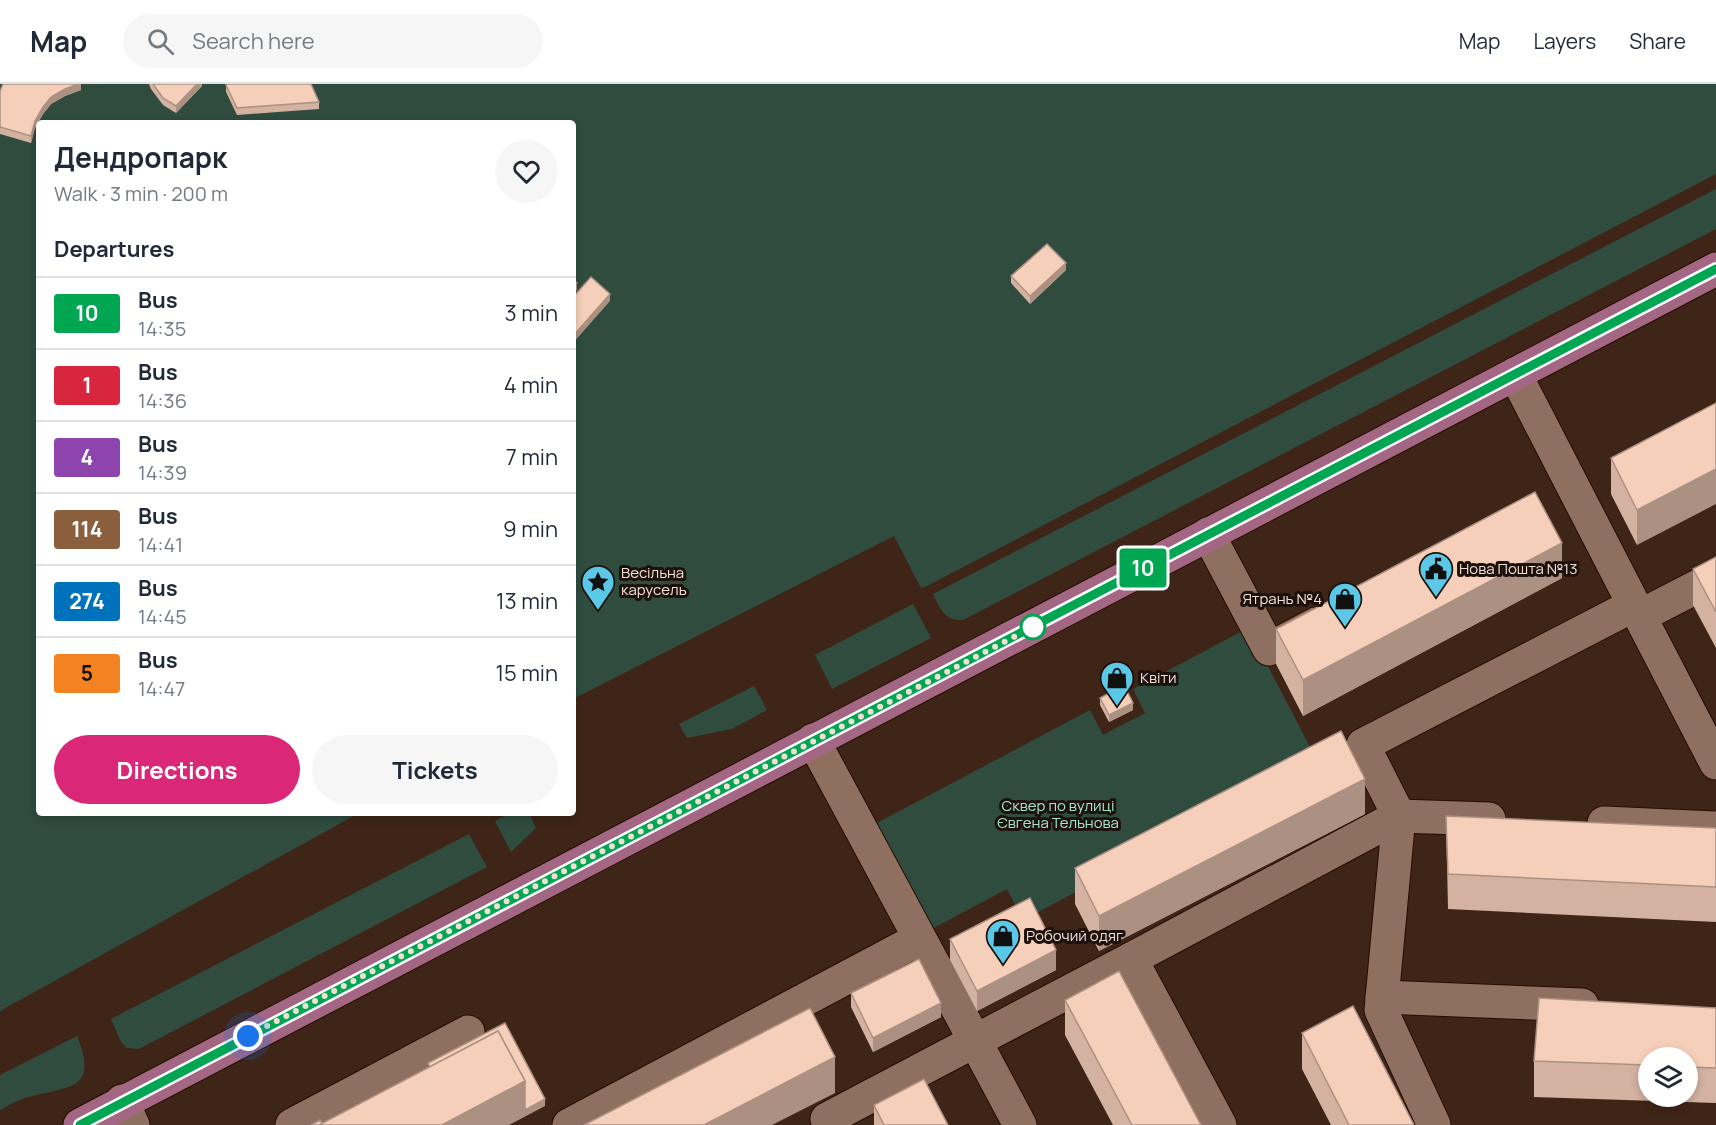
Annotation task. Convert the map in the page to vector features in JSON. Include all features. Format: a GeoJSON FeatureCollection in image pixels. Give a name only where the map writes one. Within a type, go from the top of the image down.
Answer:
{"type":"FeatureCollection","features":[{"type":"Feature","properties":{"kind":"main road"},"geometry":{"type":"LineString","coordinates":[[80,1125],[128,1113],[813,740],[1716,269]]}},
{"type":"Feature","properties":{"kind":"lane"},"geometry":{"type":"LineString","coordinates":[[1515,374],[1716,763]]}},
{"type":"Feature","properties":{"kind":"lane"},"geometry":{"type":"LineString","coordinates":[[1208,534],[1269,649],[1338,613]]}},
{"type":"Feature","properties":{"kind":"lane"},"geometry":{"type":"LineString","coordinates":[[1434,1125],[1381,1010],[1399,816],[1363,745],[1637,610],[1716,577]]}},
{"type":"Feature","properties":{"kind":"lane"},"geometry":{"type":"LineString","coordinates":[[813,740],[1020,1125]]}},
{"type":"Feature","properties":{"kind":"lane"},"geometry":{"type":"LineString","coordinates":[[824,1123],[1399,816],[1517,820]]}},
{"type":"Feature","properties":{"kind":"lane"},"geometry":{"type":"LineString","coordinates":[[1575,822],[1716,828]]}},
{"type":"Feature","properties":{"kind":"lane"},"geometry":{"type":"LineString","coordinates":[[569,1125],[919,939]]}},
{"type":"Feature","properties":{"kind":"lane"},"geometry":{"type":"LineString","coordinates":[[1131,958],[1220,1125]]}},
{"type":"Feature","properties":{"kind":"lane"},"geometry":{"type":"LineString","coordinates":[[1382,997],[1609,1006]]}},
{"type":"Feature","properties":{"kind":"lane"},"geometry":{"type":"LineString","coordinates":[[292,1125],[468,1032]]}},
{"type":"Feature","properties":{"kind":"green space"},"geometry":{"type":"Polygon","coordinates":[[[0,84],[1716,84],[1716,174],[925,587],[921,588],[894,536],[576,697],[576,120],[36,120],[36,816],[354,816],[0,1011],[0,84]]]}},
{"type":"Feature","properties":{"kind":"green space"},"geometry":{"type":"Polygon","coordinates":[[[1716,189],[1716,229],[963,620],[947,616],[938,605],[933,594],[1716,189]]]}},
{"type":"Feature","properties":{"kind":"green space"},"geometry":{"type":"Polygon","coordinates":[[[913,604],[931,638],[832,689],[815,655],[913,604]]]}},
{"type":"Feature","properties":{"kind":"green space","name":"Сквер по вулиці Євгена Тельнова"},"geometry":{"type":"Polygon","coordinates":[[[1248,628],[1319,764],[1023,920],[1007,889],[930,930],[875,824],[1090,710],[1103,735],[1145,713],[1133,689],[1248,628]]]}},
{"type":"Feature","properties":{"kind":"green space"},"geometry":{"type":"Polygon","coordinates":[[[754,686],[767,710],[732,729],[687,738],[679,724],[754,686]]]}},
{"type":"Feature","properties":{"kind":"green space"},"geometry":{"type":"Polygon","coordinates":[[[504,816],[530,816],[536,828],[511,852],[495,821],[504,816]]]}},
{"type":"Feature","properties":{"kind":"green space"},"geometry":{"type":"Polygon","coordinates":[[[469,834],[487,867],[139,1049],[127,1048],[121,1042],[111,1019],[469,834]]]}},
{"type":"Feature","properties":{"kind":"green space"},"geometry":{"type":"Polygon","coordinates":[[[77,1036],[83,1054],[82,1077],[66,1088],[22,1099],[0,1110],[0,1075],[77,1036]]]}},
{"type":"Feature","properties":{"kind":"building"},"geometry":{"type":"Polygon","coordinates":[[[3,84],[78,84],[51,97],[35,121],[31,136],[0,127],[0,91],[3,84]]]}},
{"type":"Feature","properties":{"kind":"building"},"geometry":{"type":"Polygon","coordinates":[[[153,84],[197,84],[176,106],[163,98],[153,84]]]}},
{"type":"Feature","properties":{"kind":"building"},"geometry":{"type":"Polygon","coordinates":[[[227,84],[311,84],[319,102],[237,108],[227,84]]]}},
{"type":"Feature","properties":{"kind":"building"},"geometry":{"type":"Polygon","coordinates":[[[1047,244],[1066,263],[1030,296],[1011,276],[1047,244]]]}},
{"type":"Feature","properties":{"kind":"building"},"geometry":{"type":"Polygon","coordinates":[[[591,277],[610,294],[576,333],[576,294],[591,277]]]}},
{"type":"Feature","properties":{"kind":"building"},"geometry":{"type":"Polygon","coordinates":[[[1716,403],[1716,469],[1637,510],[1611,458],[1716,403]]]}},
{"type":"Feature","properties":{"kind":"building"},"geometry":{"type":"Polygon","coordinates":[[[1535,492],[1562,543],[1303,680],[1276,629],[1535,492]]]}},
{"type":"Feature","properties":{"kind":"building"},"geometry":{"type":"Polygon","coordinates":[[[1716,557],[1716,612],[1693,569],[1716,557]]]}},
{"type":"Feature","properties":{"kind":"building","name":"Квіти"},"geometry":{"type":"Polygon","coordinates":[[[1124,685],[1133,703],[1109,715],[1100,698],[1124,685]]]}},
{"type":"Feature","properties":{"kind":"building"},"geometry":{"type":"Polygon","coordinates":[[[1341,731],[1365,779],[1099,916],[1075,868],[1341,731]]]}},
{"type":"Feature","properties":{"kind":"building"},"geometry":{"type":"Polygon","coordinates":[[[1446,816],[1716,828],[1716,887],[1448,874],[1446,816]]]}},
{"type":"Feature","properties":{"kind":"building","name":"Робочий одяг"},"geometry":{"type":"Polygon","coordinates":[[[1030,898],[1056,950],[977,991],[950,939],[1030,898]]]}},
{"type":"Feature","properties":{"kind":"building"},"geometry":{"type":"Polygon","coordinates":[[[919,959],[941,1003],[873,1038],[851,993],[919,959]]]}},
{"type":"Feature","properties":{"kind":"building"},"geometry":{"type":"Polygon","coordinates":[[[1119,971],[1201,1125],[1132,1125],[1065,1000],[1119,971]]]}},
{"type":"Feature","properties":{"kind":"building"},"geometry":{"type":"Polygon","coordinates":[[[1539,998],[1716,1008],[1716,1068],[1698,1067],[1698,1047],[1638,1047],[1638,1065],[1534,1061],[1539,998]]]}},
{"type":"Feature","properties":{"kind":"building"},"geometry":{"type":"Polygon","coordinates":[[[1353,1006],[1414,1125],[1349,1125],[1302,1033],[1353,1006]]]}},
{"type":"Feature","properties":{"kind":"building"},"geometry":{"type":"Polygon","coordinates":[[[810,1008],[835,1057],[704,1125],[584,1125],[810,1008]]]}},
{"type":"Feature","properties":{"kind":"building"},"geometry":{"type":"Polygon","coordinates":[[[505,1023],[545,1099],[525,1110],[525,1081],[498,1031],[430,1067],[428,1063],[505,1023]]]}},
{"type":"Feature","properties":{"kind":"building"},"geometry":{"type":"Polygon","coordinates":[[[498,1031],[525,1081],[442,1125],[319,1125],[498,1031]]]}},
{"type":"Feature","properties":{"kind":"building"},"geometry":{"type":"Polygon","coordinates":[[[924,1079],[948,1125],[884,1125],[874,1105],[924,1079]]]}},
{"type":"Feature","properties":{"kind":"building"},"geometry":{"type":"Polygon","coordinates":[[[320,1120],[322,1123],[319,1125],[311,1125],[320,1120]]]}},
{"type":"Feature","properties":{"kind":"bus line","name":"10"},"geometry":{"type":"LineString","coordinates":[[80,1125],[1716,269]]}},
{"type":"Feature","properties":{"kind":"place","name":"Нова Пошта №13"},"geometry":{"type":"Point","coordinates":[1436,598]}},
{"type":"Feature","properties":{"kind":"place","name":"Весільна карусель"},"geometry":{"type":"Point","coordinates":[598,611]}},
{"type":"Feature","properties":{"kind":"place","name":"Ятрань №4"},"geometry":{"type":"Point","coordinates":[1345,628]}},
{"type":"Feature","properties":{"kind":"place","name":"Квіти"},"geometry":{"type":"Point","coordinates":[1117,707]}},
{"type":"Feature","properties":{"kind":"place","name":"Робочий одяг"},"geometry":{"type":"Point","coordinates":[1003,965]}},
{"type":"Feature","properties":{"kind":"route"},"geometry":{"type":"LineString","coordinates":[[248,1036],[1033,627]]}}]}
